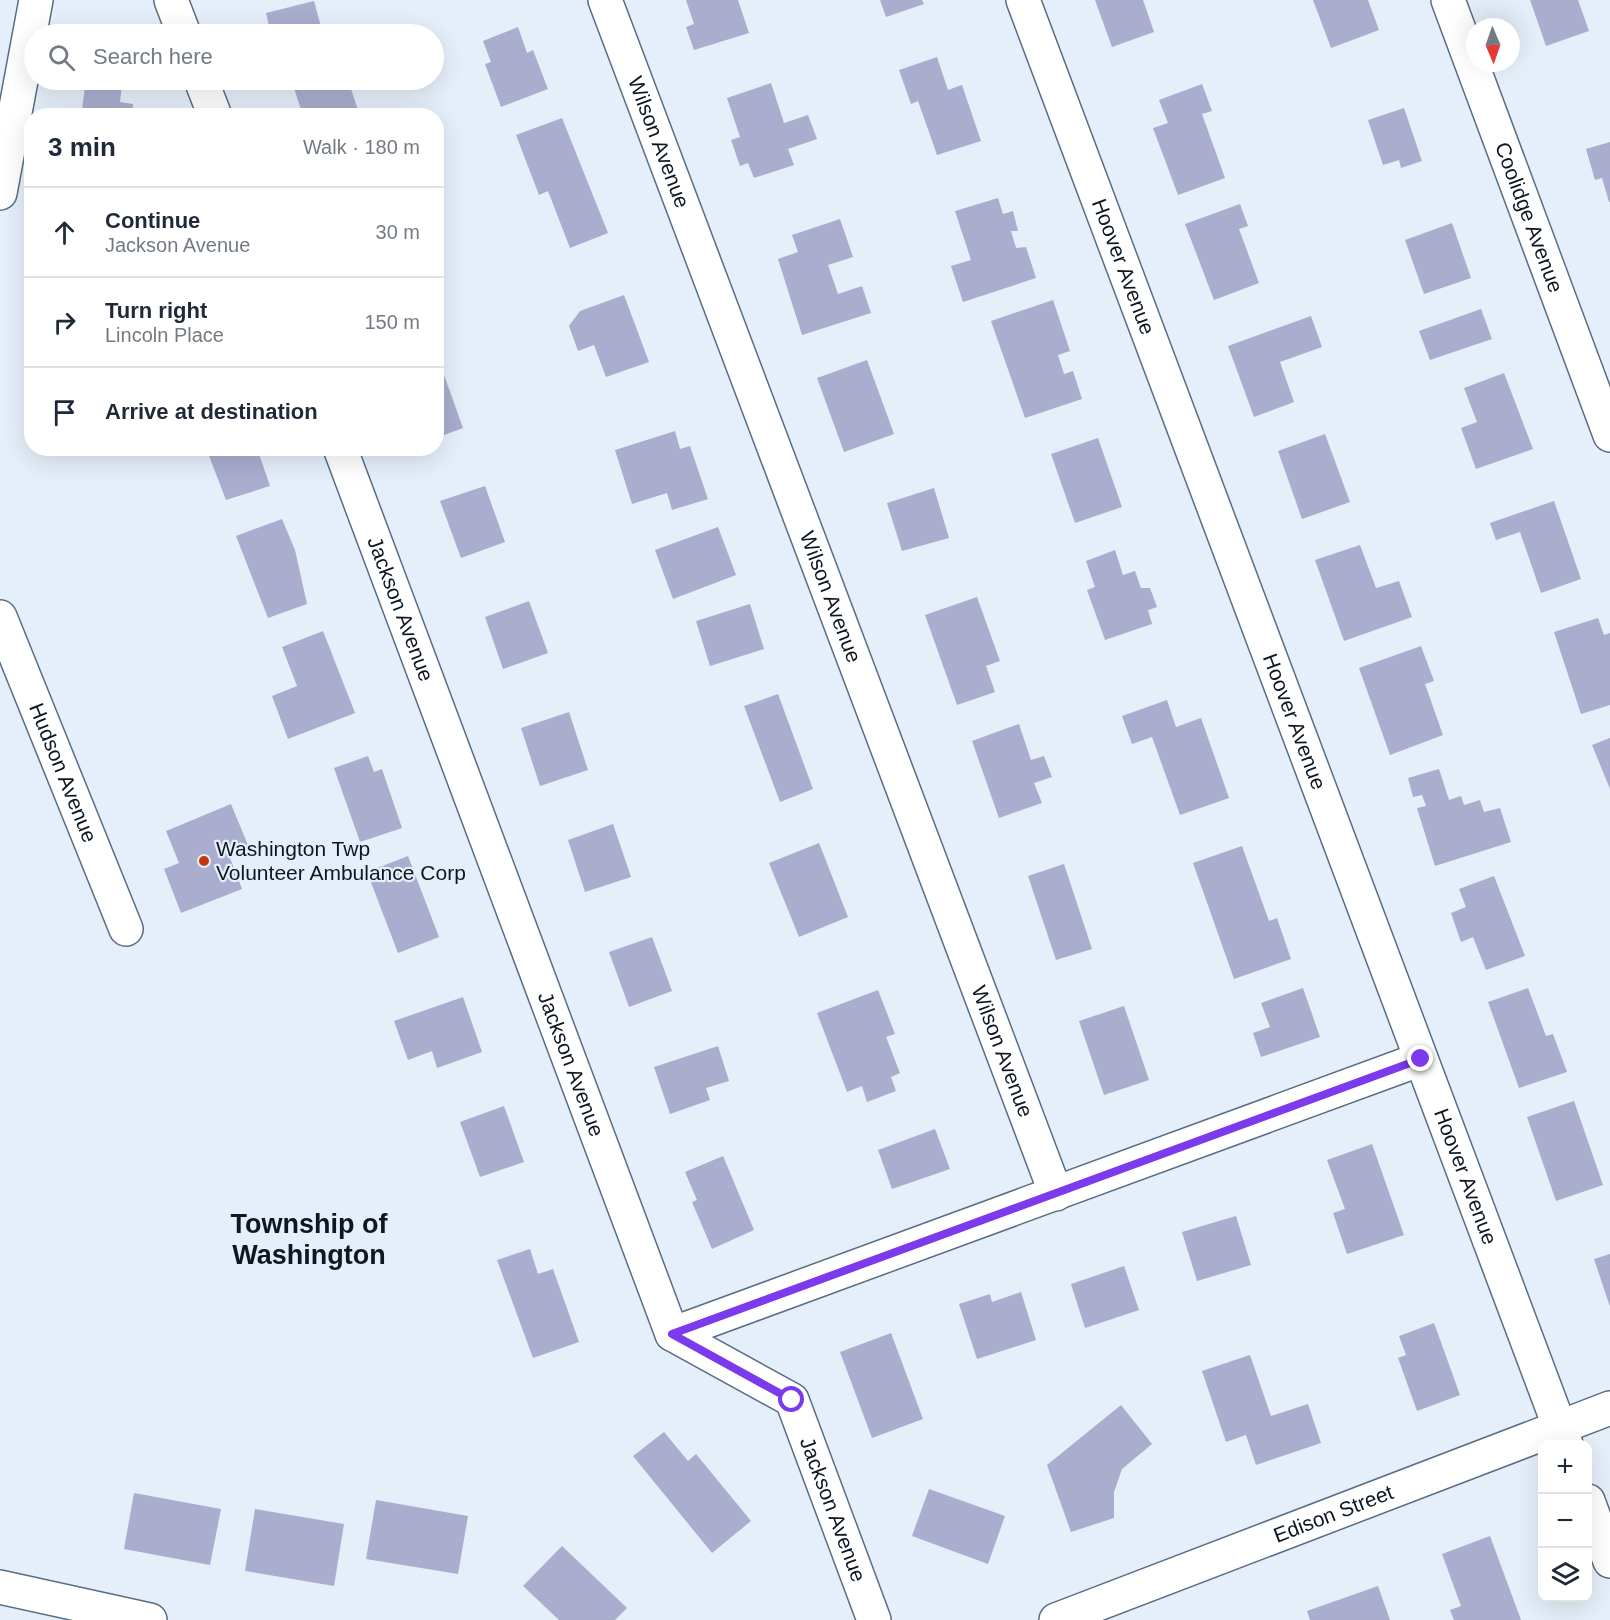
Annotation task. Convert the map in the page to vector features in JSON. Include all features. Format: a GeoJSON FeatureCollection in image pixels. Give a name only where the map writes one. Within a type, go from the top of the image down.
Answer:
{"type":"FeatureCollection","features":[{"type":"Feature","properties":{"kind":"street"},"geometry":{"type":"LineString","coordinates":[[32,24],[36,0]]}},
{"type":"Feature","properties":{"kind":"street"},"geometry":{"type":"LineString","coordinates":[[171,0],[180,24]]}},
{"type":"Feature","properties":{"kind":"street","name":"Wilson Avenue"},"geometry":{"type":"LineString","coordinates":[[605,0],[1056,1194]]}},
{"type":"Feature","properties":{"kind":"street","name":"Hoover Avenue"},"geometry":{"type":"LineString","coordinates":[[1023,0],[1563,1436]]}},
{"type":"Feature","properties":{"kind":"street","name":"Coolidge Avenue"},"geometry":{"type":"LineString","coordinates":[[1448,0],[1610,435]]}},
{"type":"Feature","properties":{"kind":"street"},"geometry":{"type":"LineString","coordinates":[[0,193],[24,64]]}},
{"type":"Feature","properties":{"kind":"street"},"geometry":{"type":"LineString","coordinates":[[205,90],[212,108]]}},
{"type":"Feature","properties":{"kind":"street","name":"Jackson Avenue"},"geometry":{"type":"LineString","coordinates":[[343,456],[672,1334],[792,1400],[874,1620]]}},
{"type":"Feature","properties":{"kind":"street","name":"Hudson Avenue"},"geometry":{"type":"LineString","coordinates":[[3,635],[126,929]]}},
{"type":"Feature","properties":{"kind":"street"},"geometry":{"type":"LineString","coordinates":[[672,1334],[1421,1059]]}},
{"type":"Feature","properties":{"kind":"street","name":"Edison Street"},"geometry":{"type":"LineString","coordinates":[[1056,1620],[1563,1436],[1610,1408]]}},
{"type":"Feature","properties":{"kind":"street"},"geometry":{"type":"LineString","coordinates":[[1592,1514],[1610,1561]]}},
{"type":"Feature","properties":{"kind":"street"},"geometry":{"type":"LineString","coordinates":[[0,1587],[150,1620]]}},
{"type":"Feature","properties":{"kind":"building"},"geometry":{"type":"Polygon","coordinates":[[[686,0],[738,0],[749,33],[694,50],[686,27],[694,24],[686,0]]]}},
{"type":"Feature","properties":{"kind":"building"},"geometry":{"type":"Polygon","coordinates":[[[880,0],[922,0],[924,4],[886,17],[880,0]]]}},
{"type":"Feature","properties":{"kind":"building"},"geometry":{"type":"Polygon","coordinates":[[[1095,0],[1143,0],[1154,32],[1112,47],[1095,0]]]}},
{"type":"Feature","properties":{"kind":"building"},"geometry":{"type":"Polygon","coordinates":[[[1313,0],[1368,0],[1379,30],[1331,48],[1313,0]]]}},
{"type":"Feature","properties":{"kind":"building"},"geometry":{"type":"Polygon","coordinates":[[[1530,0],[1578,0],[1589,31],[1546,46],[1530,0]]]}},
{"type":"Feature","properties":{"kind":"building"},"geometry":{"type":"Polygon","coordinates":[[[314,1],[320,24],[269,24],[266,13],[314,1]]]}},
{"type":"Feature","properties":{"kind":"building"},"geometry":{"type":"Polygon","coordinates":[[[518,27],[527,53],[533,50],[548,89],[501,107],[485,64],[491,62],[483,41],[518,27]]]}},
{"type":"Feature","properties":{"kind":"building"},"geometry":{"type":"Polygon","coordinates":[[[937,57],[948,90],[962,85],[981,141],[937,155],[918,101],[911,104],[899,70],[937,57]]]}},
{"type":"Feature","properties":{"kind":"building"},"geometry":{"type":"Polygon","coordinates":[[[771,83],[784,123],[808,115],[817,139],[788,149],[794,165],[754,178],[748,163],[740,166],[731,140],[740,137],[727,98],[771,83]]]}},
{"type":"Feature","properties":{"kind":"building"},"geometry":{"type":"Polygon","coordinates":[[[1202,84],[1212,111],[1202,114],[1225,178],[1178,195],[1153,128],[1168,123],[1159,100],[1202,84]]]}},
{"type":"Feature","properties":{"kind":"building"},"geometry":{"type":"Polygon","coordinates":[[[85,90],[121,90],[120,102],[133,104],[133,108],[82,108],[85,90]]]}},
{"type":"Feature","properties":{"kind":"building"},"geometry":{"type":"Polygon","coordinates":[[[295,90],[351,90],[357,108],[300,108],[295,90]]]}},
{"type":"Feature","properties":{"kind":"building"},"geometry":{"type":"Polygon","coordinates":[[[1404,108],[1422,161],[1401,168],[1399,160],[1383,165],[1368,120],[1404,108]]]}},
{"type":"Feature","properties":{"kind":"building"},"geometry":{"type":"Polygon","coordinates":[[[562,118],[608,233],[570,248],[548,191],[539,195],[516,135],[562,118]]]}},
{"type":"Feature","properties":{"kind":"building"},"geometry":{"type":"Polygon","coordinates":[[[1610,142],[1609,202],[1602,178],[1595,180],[1586,149],[1610,142]]]}},
{"type":"Feature","properties":{"kind":"building"},"geometry":{"type":"Polygon","coordinates":[[[998,198],[1003,214],[1013,211],[1018,231],[1011,231],[1016,248],[1026,247],[1036,278],[963,302],[951,266],[971,260],[955,211],[998,198]]]}},
{"type":"Feature","properties":{"kind":"building"},"geometry":{"type":"Polygon","coordinates":[[[1240,204],[1248,226],[1239,229],[1259,283],[1214,300],[1185,224],[1240,204]]]}},
{"type":"Feature","properties":{"kind":"building"},"geometry":{"type":"Polygon","coordinates":[[[840,219],[853,257],[828,265],[838,294],[862,286],[871,313],[802,335],[778,259],[798,252],[792,235],[840,219]]]}},
{"type":"Feature","properties":{"kind":"building"},"geometry":{"type":"Polygon","coordinates":[[[1452,223],[1471,278],[1424,294],[1405,240],[1452,223]]]}},
{"type":"Feature","properties":{"kind":"building"},"geometry":{"type":"Polygon","coordinates":[[[624,295],[649,362],[606,377],[594,345],[578,351],[569,326],[580,311],[624,295]]]}},
{"type":"Feature","properties":{"kind":"building"},"geometry":{"type":"Polygon","coordinates":[[[1053,300],[1070,351],[1058,355],[1064,374],[1073,371],[1082,399],[1025,418],[991,321],[1053,300]]]}},
{"type":"Feature","properties":{"kind":"building"},"geometry":{"type":"Polygon","coordinates":[[[1481,309],[1492,339],[1430,360],[1419,331],[1481,309]]]}},
{"type":"Feature","properties":{"kind":"building"},"geometry":{"type":"Polygon","coordinates":[[[1311,316],[1322,347],[1280,362],[1294,402],[1254,417],[1228,346],[1311,316]]]}},
{"type":"Feature","properties":{"kind":"building"},"geometry":{"type":"Polygon","coordinates":[[[867,360],[894,434],[844,452],[817,378],[867,360]]]}},
{"type":"Feature","properties":{"kind":"building"},"geometry":{"type":"Polygon","coordinates":[[[1504,373],[1533,449],[1476,469],[1461,428],[1477,422],[1464,388],[1504,373]]]}},
{"type":"Feature","properties":{"kind":"building"},"geometry":{"type":"Polygon","coordinates":[[[444,375],[463,428],[444,435],[444,375]]]}},
{"type":"Feature","properties":{"kind":"building"},"geometry":{"type":"Polygon","coordinates":[[[675,431],[680,449],[690,446],[708,499],[672,510],[667,493],[632,504],[615,450],[675,431]]]}},
{"type":"Feature","properties":{"kind":"building"},"geometry":{"type":"Polygon","coordinates":[[[1325,434],[1350,502],[1302,519],[1278,451],[1325,434]]]}},
{"type":"Feature","properties":{"kind":"building"},"geometry":{"type":"Polygon","coordinates":[[[1098,438],[1122,507],[1075,523],[1051,454],[1098,438]]]}},
{"type":"Feature","properties":{"kind":"building"},"geometry":{"type":"Polygon","coordinates":[[[209,456],[260,456],[270,486],[226,500],[209,456]]]}},
{"type":"Feature","properties":{"kind":"building"},"geometry":{"type":"Polygon","coordinates":[[[485,486],[505,542],[461,558],[440,501],[485,486]]]}},
{"type":"Feature","properties":{"kind":"building"},"geometry":{"type":"Polygon","coordinates":[[[934,488],[949,538],[902,551],[887,503],[934,488]]]}},
{"type":"Feature","properties":{"kind":"building"},"geometry":{"type":"Polygon","coordinates":[[[1554,501],[1581,579],[1541,593],[1520,532],[1496,540],[1490,523],[1554,501]]]}},
{"type":"Feature","properties":{"kind":"building"},"geometry":{"type":"Polygon","coordinates":[[[282,519],[295,550],[307,604],[268,618],[236,536],[282,519]]]}},
{"type":"Feature","properties":{"kind":"building"},"geometry":{"type":"Polygon","coordinates":[[[718,527],[736,575],[673,599],[655,550],[718,527]]]}},
{"type":"Feature","properties":{"kind":"building"},"geometry":{"type":"Polygon","coordinates":[[[1360,545],[1376,588],[1399,581],[1412,617],[1344,641],[1315,560],[1360,545]]]}},
{"type":"Feature","properties":{"kind":"building"},"geometry":{"type":"Polygon","coordinates":[[[1115,550],[1123,575],[1135,571],[1141,588],[1150,588],[1157,607],[1148,610],[1152,624],[1105,640],[1087,590],[1095,587],[1086,561],[1115,550]]]}},
{"type":"Feature","properties":{"kind":"building"},"geometry":{"type":"Polygon","coordinates":[[[977,597],[1000,661],[986,666],[995,692],[957,705],[925,615],[977,597]]]}},
{"type":"Feature","properties":{"kind":"building"},"geometry":{"type":"Polygon","coordinates":[[[529,601],[548,653],[503,669],[485,617],[529,601]]]}},
{"type":"Feature","properties":{"kind":"building"},"geometry":{"type":"Polygon","coordinates":[[[750,604],[764,649],[710,666],[696,621],[750,604]]]}},
{"type":"Feature","properties":{"kind":"building"},"geometry":{"type":"Polygon","coordinates":[[[1598,618],[1604,635],[1610,633],[1610,705],[1581,714],[1554,632],[1598,618]]]}},
{"type":"Feature","properties":{"kind":"building"},"geometry":{"type":"Polygon","coordinates":[[[323,631],[355,713],[288,739],[272,696],[297,686],[282,647],[323,631]]]}},
{"type":"Feature","properties":{"kind":"building"},"geometry":{"type":"Polygon","coordinates":[[[1421,646],[1434,681],[1425,684],[1443,735],[1390,755],[1359,668],[1421,646]]]}},
{"type":"Feature","properties":{"kind":"building"},"geometry":{"type":"Polygon","coordinates":[[[778,694],[813,789],[780,802],[744,706],[778,694]]]}},
{"type":"Feature","properties":{"kind":"building"},"geometry":{"type":"Polygon","coordinates":[[[1167,700],[1176,727],[1201,718],[1229,798],[1180,815],[1152,737],[1132,744],[1122,716],[1167,700]]]}},
{"type":"Feature","properties":{"kind":"building"},"geometry":{"type":"Polygon","coordinates":[[[569,712],[588,770],[540,786],[521,728],[569,712]]]}},
{"type":"Feature","properties":{"kind":"building"},"geometry":{"type":"Polygon","coordinates":[[[1019,724],[1031,760],[1044,756],[1052,777],[1034,783],[1042,803],[999,818],[972,741],[1019,724]]]}},
{"type":"Feature","properties":{"kind":"building"},"geometry":{"type":"Polygon","coordinates":[[[1610,738],[1610,789],[1592,745],[1610,738]]]}},
{"type":"Feature","properties":{"kind":"building"},"geometry":{"type":"Polygon","coordinates":[[[368,756],[374,772],[382,769],[402,828],[360,842],[334,768],[368,756]]]}},
{"type":"Feature","properties":{"kind":"building"},"geometry":{"type":"Polygon","coordinates":[[[1439,769],[1449,800],[1461,796],[1464,805],[1480,800],[1484,812],[1500,808],[1511,842],[1435,866],[1417,808],[1426,806],[1422,795],[1413,797],[1408,778],[1439,769]]]}},
{"type":"Feature","properties":{"kind":"building","name":"Washington Twp Volunteer Ambulance Corp"},"geometry":{"type":"Polygon","coordinates":[[[231,804],[250,850],[230,858],[242,889],[181,913],[164,869],[179,863],[166,831],[231,804]]]}},
{"type":"Feature","properties":{"kind":"building"},"geometry":{"type":"Polygon","coordinates":[[[613,824],[631,877],[585,892],[568,840],[613,824]]]}},
{"type":"Feature","properties":{"kind":"building"},"geometry":{"type":"Polygon","coordinates":[[[819,843],[848,917],[799,937],[769,863],[819,843]]]}},
{"type":"Feature","properties":{"kind":"building"},"geometry":{"type":"Polygon","coordinates":[[[1242,846],[1269,921],[1277,918],[1291,959],[1234,979],[1193,863],[1242,846]]]}},
{"type":"Feature","properties":{"kind":"building"},"geometry":{"type":"Polygon","coordinates":[[[408,856],[439,937],[398,953],[367,872],[408,856]]]}},
{"type":"Feature","properties":{"kind":"building"},"geometry":{"type":"Polygon","coordinates":[[[1064,864],[1092,949],[1056,960],[1028,876],[1064,864]]]}},
{"type":"Feature","properties":{"kind":"building"},"geometry":{"type":"Polygon","coordinates":[[[1494,876],[1525,956],[1486,970],[1473,937],[1461,942],[1451,913],[1466,907],[1459,889],[1494,876]]]}},
{"type":"Feature","properties":{"kind":"building"},"geometry":{"type":"Polygon","coordinates":[[[652,937],[672,991],[629,1007],[609,952],[652,937]]]}},
{"type":"Feature","properties":{"kind":"building"},"geometry":{"type":"Polygon","coordinates":[[[1303,988],[1320,1037],[1261,1057],[1253,1033],[1270,1027],[1261,1003],[1303,988]]]}},
{"type":"Feature","properties":{"kind":"building"},"geometry":{"type":"Polygon","coordinates":[[[1528,988],[1546,1036],[1553,1034],[1567,1072],[1519,1088],[1488,1002],[1528,988]]]}},
{"type":"Feature","properties":{"kind":"building"},"geometry":{"type":"Polygon","coordinates":[[[878,990],[895,1034],[886,1037],[900,1073],[891,1077],[896,1091],[867,1102],[862,1086],[847,1092],[817,1013],[878,990]]]}},
{"type":"Feature","properties":{"kind":"building"},"geometry":{"type":"Polygon","coordinates":[[[463,997],[482,1052],[437,1068],[432,1051],[408,1060],[394,1021],[463,997]]]}},
{"type":"Feature","properties":{"kind":"building"},"geometry":{"type":"Polygon","coordinates":[[[1124,1006],[1149,1080],[1104,1095],[1079,1021],[1124,1006]]]}},
{"type":"Feature","properties":{"kind":"building"},"geometry":{"type":"Polygon","coordinates":[[[718,1046],[729,1081],[706,1088],[710,1100],[670,1114],[654,1067],[718,1046]]]}},
{"type":"Feature","properties":{"kind":"building"},"geometry":{"type":"Polygon","coordinates":[[[1574,1101],[1603,1185],[1556,1201],[1527,1117],[1574,1101]]]}},
{"type":"Feature","properties":{"kind":"building"},"geometry":{"type":"Polygon","coordinates":[[[504,1106],[524,1162],[480,1177],[460,1122],[504,1106]]]}},
{"type":"Feature","properties":{"kind":"building"},"geometry":{"type":"Polygon","coordinates":[[[935,1129],[950,1169],[892,1189],[878,1150],[935,1129]]]}},
{"type":"Feature","properties":{"kind":"building"},"geometry":{"type":"Polygon","coordinates":[[[1372,1144],[1404,1235],[1347,1254],[1333,1213],[1345,1209],[1327,1160],[1372,1144]]]}},
{"type":"Feature","properties":{"kind":"building"},"geometry":{"type":"Polygon","coordinates":[[[723,1156],[754,1230],[712,1249],[692,1202],[697,1200],[685,1172],[723,1156]]]}},
{"type":"Feature","properties":{"kind":"building"},"geometry":{"type":"Polygon","coordinates":[[[1236,1216],[1251,1265],[1197,1281],[1182,1232],[1236,1216]]]}},
{"type":"Feature","properties":{"kind":"building"},"geometry":{"type":"Polygon","coordinates":[[[530,1249],[538,1274],[553,1269],[579,1342],[533,1358],[497,1260],[530,1249]]]}},
{"type":"Feature","properties":{"kind":"building"},"geometry":{"type":"Polygon","coordinates":[[[1610,1254],[1610,1307],[1594,1259],[1610,1254]]]}},
{"type":"Feature","properties":{"kind":"building"},"geometry":{"type":"Polygon","coordinates":[[[1124,1266],[1139,1310],[1085,1328],[1071,1284],[1124,1266]]]}},
{"type":"Feature","properties":{"kind":"building"},"geometry":{"type":"Polygon","coordinates":[[[1021,1292],[1036,1340],[977,1359],[959,1304],[990,1294],[992,1302],[1021,1292]]]}},
{"type":"Feature","properties":{"kind":"building"},"geometry":{"type":"Polygon","coordinates":[[[1434,1323],[1460,1395],[1417,1411],[1398,1358],[1406,1355],[1399,1336],[1434,1323]]]}},
{"type":"Feature","properties":{"kind":"building"},"geometry":{"type":"Polygon","coordinates":[[[891,1333],[923,1419],[872,1438],[840,1352],[891,1333]]]}},
{"type":"Feature","properties":{"kind":"building"},"geometry":{"type":"Polygon","coordinates":[[[1250,1355],[1271,1416],[1308,1404],[1321,1443],[1256,1465],[1246,1435],[1226,1442],[1202,1371],[1250,1355]]]}},
{"type":"Feature","properties":{"kind":"building"},"geometry":{"type":"Polygon","coordinates":[[[1121,1405],[1152,1444],[1122,1469],[1114,1492],[1114,1518],[1071,1532],[1047,1465],[1121,1405]]]}},
{"type":"Feature","properties":{"kind":"building"},"geometry":{"type":"Polygon","coordinates":[[[664,1432],[688,1461],[696,1454],[751,1521],[712,1553],[633,1456],[664,1432]]]}},
{"type":"Feature","properties":{"kind":"building"},"geometry":{"type":"Polygon","coordinates":[[[929,1489],[1005,1516],[988,1564],[912,1536],[929,1489]]]}},
{"type":"Feature","properties":{"kind":"building"},"geometry":{"type":"Polygon","coordinates":[[[134,1493],[221,1509],[210,1565],[124,1549],[134,1493]]]}},
{"type":"Feature","properties":{"kind":"building"},"geometry":{"type":"Polygon","coordinates":[[[376,1500],[468,1516],[458,1574],[366,1559],[376,1500]]]}},
{"type":"Feature","properties":{"kind":"building"},"geometry":{"type":"Polygon","coordinates":[[[255,1509],[344,1524],[334,1586],[245,1571],[255,1509]]]}},
{"type":"Feature","properties":{"kind":"building"},"geometry":{"type":"Polygon","coordinates":[[[1490,1536],[1521,1620],[1454,1620],[1450,1610],[1461,1606],[1442,1554],[1490,1536]]]}},
{"type":"Feature","properties":{"kind":"building"},"geometry":{"type":"Polygon","coordinates":[[[562,1546],[627,1608],[615,1620],[559,1620],[523,1586],[562,1546]]]}},
{"type":"Feature","properties":{"kind":"building"},"geometry":{"type":"Polygon","coordinates":[[[1378,1586],[1390,1620],[1310,1620],[1307,1611],[1378,1586]]]}},
{"type":"Feature","properties":{"kind":"place","name":"Washington Twp Volunteer Ambulance Corp"},"geometry":{"type":"Point","coordinates":[204,861]}},
{"type":"Feature","properties":{"kind":"district","name":"Township of Washington"},"geometry":{"type":"Point","coordinates":[309,1240]}},
{"type":"Feature","properties":{"kind":"route"},"geometry":{"type":"LineString","coordinates":[[792,1400],[672,1334],[1421,1059]]}}]}
